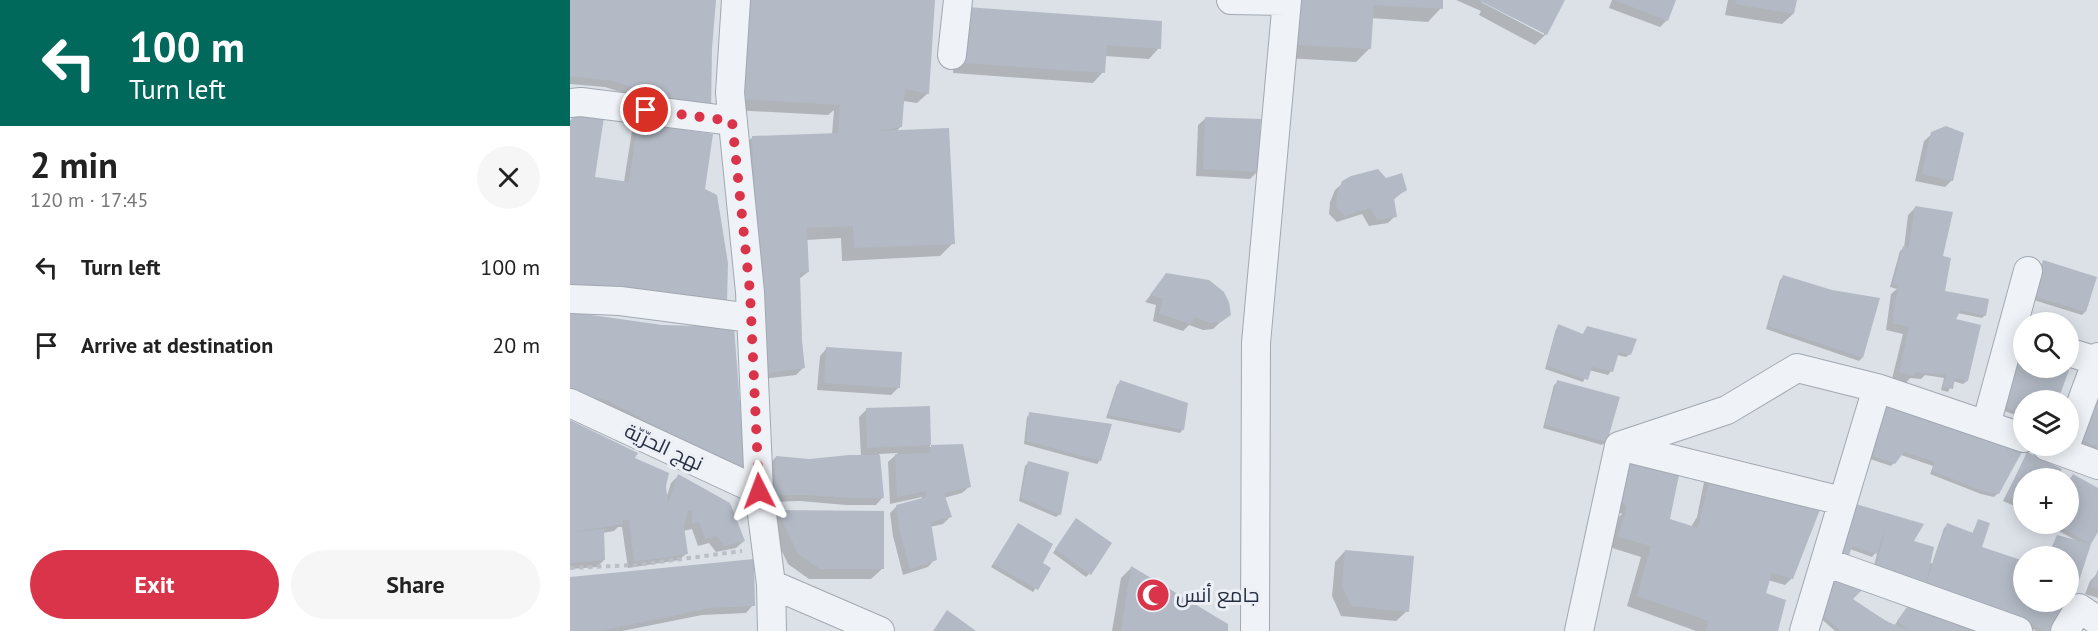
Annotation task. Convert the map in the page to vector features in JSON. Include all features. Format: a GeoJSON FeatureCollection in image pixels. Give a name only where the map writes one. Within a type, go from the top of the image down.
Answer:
{"type":"FeatureCollection","features":[{"type":"Feature","properties":{"kind":"street"},"geometry":{"type":"LineString","coordinates":[[736,0],[730,93],[751,318],[759,491],[771,584],[772,631]]}},
{"type":"Feature","properties":{"kind":"street"},"geometry":{"type":"LineString","coordinates":[[952,55],[958,0]]}},
{"type":"Feature","properties":{"kind":"street"},"geometry":{"type":"LineString","coordinates":[[1231,0],[1287,1],[1256,343],[1255,631]]}},
{"type":"Feature","properties":{"kind":"street"},"geometry":{"type":"LineString","coordinates":[[570,103],[581,102],[732,121]]}},
{"type":"Feature","properties":{"kind":"street"},"geometry":{"type":"LineString","coordinates":[[2021,312],[2028,271]]}},
{"type":"Feature","properties":{"kind":"street"},"geometry":{"type":"LineString","coordinates":[[570,298],[620,301],[751,318]]}},
{"type":"Feature","properties":{"kind":"street"},"geometry":{"type":"LineString","coordinates":[[1986,425],[2013,348]]}},
{"type":"Feature","properties":{"kind":"street"},"geometry":{"type":"LineString","coordinates":[[2079,355],[2097,359],[2079,402]]}},
{"type":"Feature","properties":{"kind":"street"},"geometry":{"type":"LineString","coordinates":[[1619,446],[1727,410],[1797,368],[1877,388],[2013,434]]}},
{"type":"Feature","properties":{"kind":"street"},"geometry":{"type":"LineString","coordinates":[[1813,626],[1824,562],[1877,388]]}},
{"type":"Feature","properties":{"kind":"street","name":"نهج الحرّيّة"},"geometry":{"type":"LineString","coordinates":[[570,403],[759,491]]}},
{"type":"Feature","properties":{"kind":"street"},"geometry":{"type":"LineString","coordinates":[[1619,446],[1842,501]]}},
{"type":"Feature","properties":{"kind":"street"},"geometry":{"type":"LineString","coordinates":[[1579,631],[1619,446]]}},
{"type":"Feature","properties":{"kind":"street"},"geometry":{"type":"LineString","coordinates":[[2079,455],[2098,465]]}},
{"type":"Feature","properties":{"kind":"street"},"geometry":{"type":"LineString","coordinates":[[1824,562],[2018,631]]}},
{"type":"Feature","properties":{"kind":"street"},"geometry":{"type":"LineString","coordinates":[[771,584],[880,631]]}},
{"type":"Feature","properties":{"kind":"street"},"geometry":{"type":"LineString","coordinates":[[2065,631],[2079,608],[2098,621]]}},
{"type":"Feature","properties":{"kind":"path"},"geometry":{"type":"LineString","coordinates":[[570,568],[636,565],[766,548]]}},
{"type":"Feature","properties":{"kind":"building"},"geometry":{"type":"Polygon","coordinates":[[[570,0],[716,0],[712,49],[711,113],[613,81],[570,76],[570,0]]]}},
{"type":"Feature","properties":{"kind":"building"},"geometry":{"type":"Polygon","coordinates":[[[748,0],[935,0],[929,94],[905,89],[902,127],[877,131],[949,128],[955,244],[854,248],[853,226],[807,228],[809,272],[800,273],[805,368],[769,373],[760,314],[752,136],[838,133],[840,105],[742,99],[748,0]]]}},
{"type":"Feature","properties":{"kind":"building"},"geometry":{"type":"Polygon","coordinates":[[[1300,0],[1443,0],[1443,9],[1374,5],[1371,49],[1298,45],[1300,0]]]}},
{"type":"Feature","properties":{"kind":"building"},"geometry":{"type":"Polygon","coordinates":[[[1478,0],[1565,0],[1547,35],[1478,0]]]}},
{"type":"Feature","properties":{"kind":"building"},"geometry":{"type":"Polygon","coordinates":[[[1614,0],[1676,0],[1668,21],[1614,0]]]}},
{"type":"Feature","properties":{"kind":"building"},"geometry":{"type":"Polygon","coordinates":[[[1736,0],[1797,0],[1794,14],[1735,4],[1736,0]]]}},
{"type":"Feature","properties":{"kind":"building"},"geometry":{"type":"Polygon","coordinates":[[[967,7],[1162,21],[1161,49],[1107,45],[1105,73],[963,63],[967,7]]]}},
{"type":"Feature","properties":{"kind":"building"},"geometry":{"type":"Polygon","coordinates":[[[587,113],[604,117],[595,177],[629,182],[638,123],[713,134],[705,189],[717,195],[728,263],[727,303],[570,288],[570,121],[573,117],[587,113]]]}},
{"type":"Feature","properties":{"kind":"building"},"geometry":{"type":"Polygon","coordinates":[[[1205,117],[1261,119],[1258,172],[1203,169],[1205,117]]]}},
{"type":"Feature","properties":{"kind":"building"},"geometry":{"type":"Polygon","coordinates":[[[1946,126],[1964,133],[1953,181],[1922,174],[1931,132],[1946,126]]]}},
{"type":"Feature","properties":{"kind":"building"},"geometry":{"type":"Polygon","coordinates":[[[1378,169],[1386,178],[1402,173],[1407,190],[1394,198],[1397,217],[1377,220],[1370,208],[1345,216],[1336,207],[1337,194],[1342,181],[1351,176],[1378,169]]]}},
{"type":"Feature","properties":{"kind":"building"},"geometry":{"type":"Polygon","coordinates":[[[1915,206],[1953,212],[1943,256],[1951,258],[1945,291],[1989,299],[1986,316],[1961,310],[1956,319],[1981,325],[1968,381],[1955,378],[1953,389],[1943,387],[1946,375],[1915,372],[1915,376],[1899,372],[1909,327],[1892,323],[1898,285],[1893,284],[1903,246],[1909,248],[1915,206]]]}},
{"type":"Feature","properties":{"kind":"building"},"geometry":{"type":"Polygon","coordinates":[[[2043,260],[2097,277],[2086,312],[2032,296],[2043,260]]]}},
{"type":"Feature","properties":{"kind":"building"},"geometry":{"type":"Polygon","coordinates":[[[1166,273],[1209,280],[1224,292],[1229,302],[1231,315],[1221,322],[1211,323],[1194,317],[1192,324],[1159,314],[1163,298],[1150,295],[1166,273]]]}},
{"type":"Feature","properties":{"kind":"building"},"geometry":{"type":"Polygon","coordinates":[[[1783,275],[1832,290],[1880,298],[1863,358],[1768,326],[1783,275]]]}},
{"type":"Feature","properties":{"kind":"building"},"geometry":{"type":"Polygon","coordinates":[[[570,312],[662,325],[734,327],[745,468],[671,434],[609,401],[570,392],[570,312]]]}},
{"type":"Feature","properties":{"kind":"building"},"geometry":{"type":"Polygon","coordinates":[[[1558,324],[1583,334],[1587,326],[1637,339],[1631,355],[1619,352],[1613,372],[1592,367],[1588,380],[1547,366],[1558,324]]]}},
{"type":"Feature","properties":{"kind":"building"},"geometry":{"type":"Polygon","coordinates":[[[826,347],[902,352],[900,388],[824,383],[826,347]]]}},
{"type":"Feature","properties":{"kind":"building"},"geometry":{"type":"Polygon","coordinates":[[[2013,371],[2013,378],[2066,378],[2062,390],[2013,390],[2013,410],[2001,406],[2013,371]]]}},
{"type":"Feature","properties":{"kind":"building"},"geometry":{"type":"Polygon","coordinates":[[[1120,380],[1188,403],[1184,430],[1108,415],[1120,380]]]}},
{"type":"Feature","properties":{"kind":"building"},"geometry":{"type":"Polygon","coordinates":[[[1557,380],[1620,397],[1607,442],[1545,425],[1557,380]]]}},
{"type":"Feature","properties":{"kind":"building"},"geometry":{"type":"Polygon","coordinates":[[[2098,384],[2098,447],[2079,439],[2079,428],[2098,384]]]}},
{"type":"Feature","properties":{"kind":"building"},"geometry":{"type":"Polygon","coordinates":[[[1879,395],[2013,446],[2013,456],[2020,456],[1999,494],[1985,492],[1932,471],[1935,462],[1904,452],[1895,464],[1873,456],[1877,444],[1865,439],[1879,395]]]}},
{"type":"Feature","properties":{"kind":"building"},"geometry":{"type":"Polygon","coordinates":[[[930,406],[931,445],[867,448],[866,408],[930,406]]]}},
{"type":"Feature","properties":{"kind":"building"},"geometry":{"type":"Polygon","coordinates":[[[1029,412],[1112,424],[1101,461],[1026,441],[1029,412]]]}},
{"type":"Feature","properties":{"kind":"building"},"geometry":{"type":"Polygon","coordinates":[[[570,420],[638,453],[635,458],[669,473],[666,486],[668,504],[678,474],[730,503],[745,541],[724,546],[717,536],[705,539],[699,522],[692,524],[692,510],[688,510],[684,526],[688,554],[634,562],[629,520],[623,520],[623,524],[572,532],[604,529],[605,560],[570,563],[570,420]]]}},
{"type":"Feature","properties":{"kind":"building"},"geometry":{"type":"Polygon","coordinates":[[[963,444],[971,487],[944,493],[952,517],[931,522],[937,560],[910,569],[899,529],[896,505],[926,497],[926,491],[897,497],[895,454],[930,453],[931,445],[963,444]]]}},
{"type":"Feature","properties":{"kind":"building"},"geometry":{"type":"Polygon","coordinates":[[[880,455],[884,498],[774,495],[776,456],[809,459],[880,455]]]}},
{"type":"Feature","properties":{"kind":"building"},"geometry":{"type":"Polygon","coordinates":[[[2025,456],[2035,456],[2060,468],[2020,468],[2025,456]]]}},
{"type":"Feature","properties":{"kind":"building"},"geometry":{"type":"Polygon","coordinates":[[[1622,458],[1680,470],[1670,519],[1698,528],[1711,473],[1821,507],[1793,579],[1772,573],[1766,593],[1786,600],[1778,631],[1706,631],[1709,621],[1637,596],[1651,546],[1618,537],[1627,506],[1615,497],[1622,458]]]}},
{"type":"Feature","properties":{"kind":"building"},"geometry":{"type":"Polygon","coordinates":[[[1028,461],[1069,472],[1061,515],[1021,498],[1028,461]]]}},
{"type":"Feature","properties":{"kind":"building"},"geometry":{"type":"Polygon","coordinates":[[[2079,477],[2098,488],[2098,532],[2091,544],[2073,534],[2079,534],[2079,477]]]}},
{"type":"Feature","properties":{"kind":"building"},"geometry":{"type":"Polygon","coordinates":[[[2013,482],[2013,500],[2006,497],[2013,482]]]}},
{"type":"Feature","properties":{"kind":"building"},"geometry":{"type":"Polygon","coordinates":[[[1849,502],[1924,524],[1914,541],[1934,547],[1926,583],[1875,570],[1886,526],[1877,554],[1852,546],[1848,559],[1832,554],[1849,502]]]}},
{"type":"Feature","properties":{"kind":"building"},"geometry":{"type":"Polygon","coordinates":[[[777,510],[884,511],[884,569],[820,569],[798,554],[777,510]]]}},
{"type":"Feature","properties":{"kind":"building"},"geometry":{"type":"Polygon","coordinates":[[[1076,518],[1112,543],[1091,575],[1055,549],[1076,518]]]}},
{"type":"Feature","properties":{"kind":"building"},"geometry":{"type":"Polygon","coordinates":[[[1978,519],[1990,523],[1982,547],[2013,557],[2013,612],[2066,612],[2057,631],[2045,631],[2020,617],[1926,583],[1947,523],[1973,533],[1978,519]]]}},
{"type":"Feature","properties":{"kind":"building"},"geometry":{"type":"Polygon","coordinates":[[[1018,523],[1053,544],[1043,563],[1051,568],[1038,590],[993,564],[1018,523]]]}},
{"type":"Feature","properties":{"kind":"building"},"geometry":{"type":"Polygon","coordinates":[[[2057,535],[2091,544],[2079,581],[2079,546],[2052,546],[2057,535]]]}},
{"type":"Feature","properties":{"kind":"building"},"geometry":{"type":"Polygon","coordinates":[[[1345,550],[1414,556],[1409,612],[1351,606],[1342,585],[1345,550]]]}},
{"type":"Feature","properties":{"kind":"building"},"geometry":{"type":"Polygon","coordinates":[[[754,559],[755,606],[710,608],[599,631],[570,631],[570,577],[754,559]]]}},
{"type":"Feature","properties":{"kind":"building","name":"جامع أنس"},"geometry":{"type":"Polygon","coordinates":[[[1131,566],[1228,624],[1228,631],[1121,631],[1131,566]]]}},
{"type":"Feature","properties":{"kind":"building"},"geometry":{"type":"Polygon","coordinates":[[[2098,569],[2098,589],[2091,587],[2098,569]]]}},
{"type":"Feature","properties":{"kind":"building"},"geometry":{"type":"Polygon","coordinates":[[[1827,579],[1867,585],[1853,599],[1884,620],[1909,631],[1841,631],[1818,611],[1827,579]]]}},
{"type":"Feature","properties":{"kind":"building"},"geometry":{"type":"Polygon","coordinates":[[[1912,600],[1994,631],[1910,631],[1897,621],[1912,600]]]}},
{"type":"Feature","properties":{"kind":"building"},"geometry":{"type":"Polygon","coordinates":[[[947,610],[976,631],[933,631],[947,610]]]}},
{"type":"Feature","properties":{"kind":"place","name":"جامع أنس"},"geometry":{"type":"Point","coordinates":[1153,595]}},
{"type":"Feature","properties":{"kind":"route"},"geometry":{"type":"LineString","coordinates":[[646,110],[732,121],[750,292],[759,491]]}}]}
